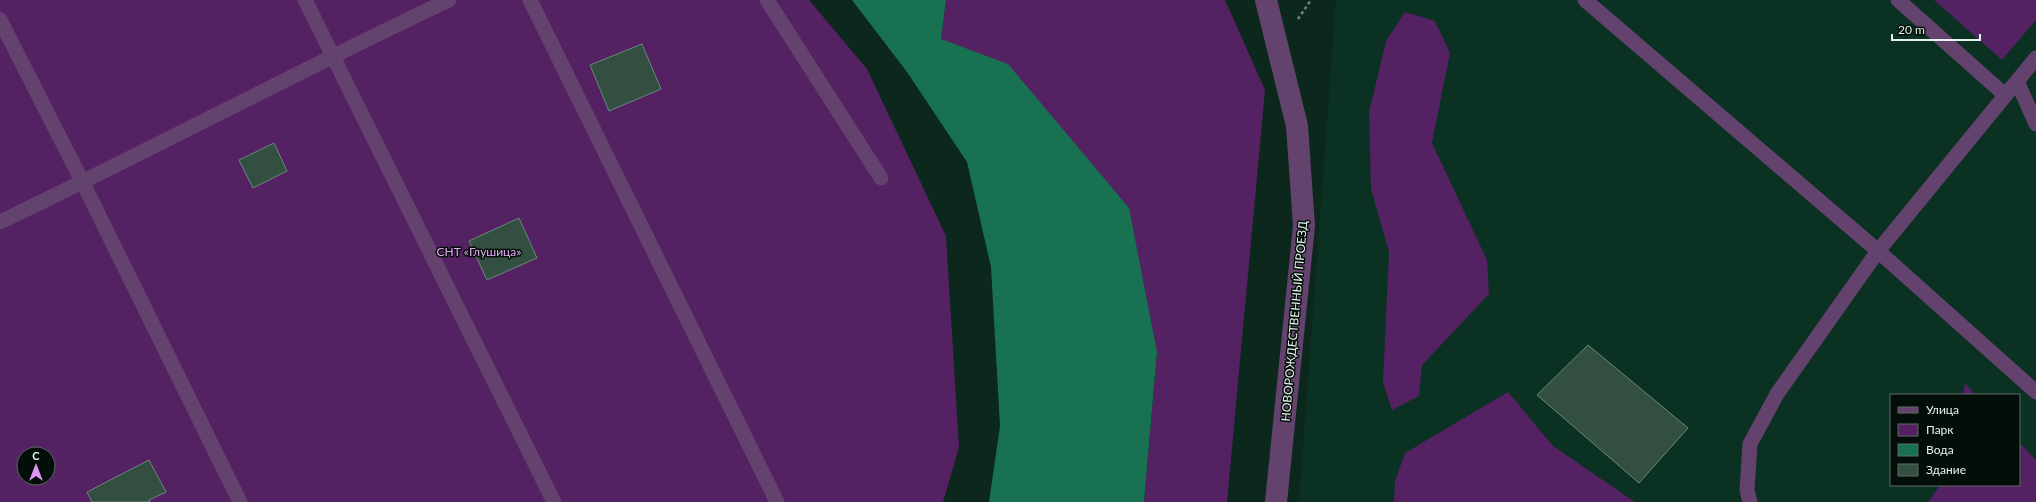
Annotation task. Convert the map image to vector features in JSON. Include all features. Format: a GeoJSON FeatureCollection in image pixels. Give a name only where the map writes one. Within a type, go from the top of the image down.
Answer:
{"type":"FeatureCollection","features":[{"type":"Feature","properties":{"kind":"street","name":"НОВОРОЖДЕСТВЕННЫЙ ПРОЕЗД"},"geometry":{"type":"LineString","coordinates":[[1266,0],[1297,126],[1304,226],[1276,502]]}},
{"type":"Feature","properties":{"kind":"lane"},"geometry":{"type":"LineString","coordinates":[[305,0],[554,502]]}},
{"type":"Feature","properties":{"kind":"lane"},"geometry":{"type":"LineString","coordinates":[[0,222],[83,183],[332,56],[449,0]]}},
{"type":"Feature","properties":{"kind":"lane"},"geometry":{"type":"LineString","coordinates":[[530,0],[777,502]]}},
{"type":"Feature","properties":{"kind":"lane"},"geometry":{"type":"LineString","coordinates":[[767,0],[881,178]]}},
{"type":"Feature","properties":{"kind":"lane"},"geometry":{"type":"LineString","coordinates":[[1585,0],[1878,251],[2036,392]]}},
{"type":"Feature","properties":{"kind":"lane"},"geometry":{"type":"LineString","coordinates":[[1898,0],[2005,95]]}},
{"type":"Feature","properties":{"kind":"lane"},"geometry":{"type":"LineString","coordinates":[[0,20],[83,183],[240,502]]}},
{"type":"Feature","properties":{"kind":"lane"},"geometry":{"type":"LineString","coordinates":[[1750,502],[1747,490],[1750,444],[1777,394],[1878,251],[2036,58]]}},
{"type":"Feature","properties":{"kind":"lane"},"geometry":{"type":"LineString","coordinates":[[2017,81],[2036,124]]}},
{"type":"Feature","properties":{"kind":"shaded area"},"geometry":{"type":"Polygon","coordinates":[[[1336,0],[2036,0],[2036,502],[1299,502],[1336,0]]]}},
{"type":"Feature","properties":{"kind":"green space","name":"СНТ «Глушица»"},"geometry":{"type":"Polygon","coordinates":[[[0,0],[809,0],[867,69],[946,236],[959,447],[943,502],[0,502],[0,0]]]}},
{"type":"Feature","properties":{"kind":"green space"},"geometry":{"type":"Polygon","coordinates":[[[946,0],[1225,0],[1265,90],[1227,502],[1144,502],[1157,352],[941,39],[946,0]]]}},
{"type":"Feature","properties":{"kind":"green space"},"geometry":{"type":"Polygon","coordinates":[[[1934,0],[2036,0],[2036,20],[2002,60],[1934,0]]]}},
{"type":"Feature","properties":{"kind":"green space"},"geometry":{"type":"Polygon","coordinates":[[[1405,12],[1435,21],[1450,53],[1432,143],[1487,260],[1489,294],[1422,365],[1419,396],[1392,410],[1383,383],[1389,252],[1371,189],[1369,112],[1386,41],[1405,12]]]}},
{"type":"Feature","properties":{"kind":"green space"},"geometry":{"type":"Polygon","coordinates":[[[1965,383],[1974,394],[1963,394],[1965,383]]]}},
{"type":"Feature","properties":{"kind":"green space"},"geometry":{"type":"Polygon","coordinates":[[[1508,392],[1553,446],[1635,502],[1394,502],[1395,481],[1405,453],[1508,392]]]}},
{"type":"Feature","properties":{"kind":"green space"},"geometry":{"type":"Polygon","coordinates":[[[2020,443],[2036,460],[2036,502],[1928,502],[1939,486],[2020,486],[2020,443]]]}},
{"type":"Feature","properties":{"kind":"water"},"geometry":{"type":"Polygon","coordinates":[[[852,0],[946,0],[941,39],[1008,64],[1129,208],[1157,352],[1144,502],[989,502],[1000,426],[991,267],[967,162],[907,72],[852,0]]]}},
{"type":"Feature","properties":{"kind":"building"},"geometry":{"type":"Polygon","coordinates":[[[642,44],[661,89],[609,111],[590,65],[642,44]]]}},
{"type":"Feature","properties":{"kind":"building"},"geometry":{"type":"Polygon","coordinates":[[[274,143],[287,171],[253,188],[239,160],[274,143]]]}},
{"type":"Feature","properties":{"kind":"building"},"geometry":{"type":"Polygon","coordinates":[[[519,218],[537,258],[487,280],[469,241],[519,218]]]}},
{"type":"Feature","properties":{"kind":"building"},"geometry":{"type":"Polygon","coordinates":[[[1588,345],[1688,428],[1639,483],[1537,395],[1588,345]]]}},
{"type":"Feature","properties":{"kind":"building"},"geometry":{"type":"Polygon","coordinates":[[[149,460],[166,492],[149,500],[150,502],[92,502],[87,492],[149,460]]]}}]}
